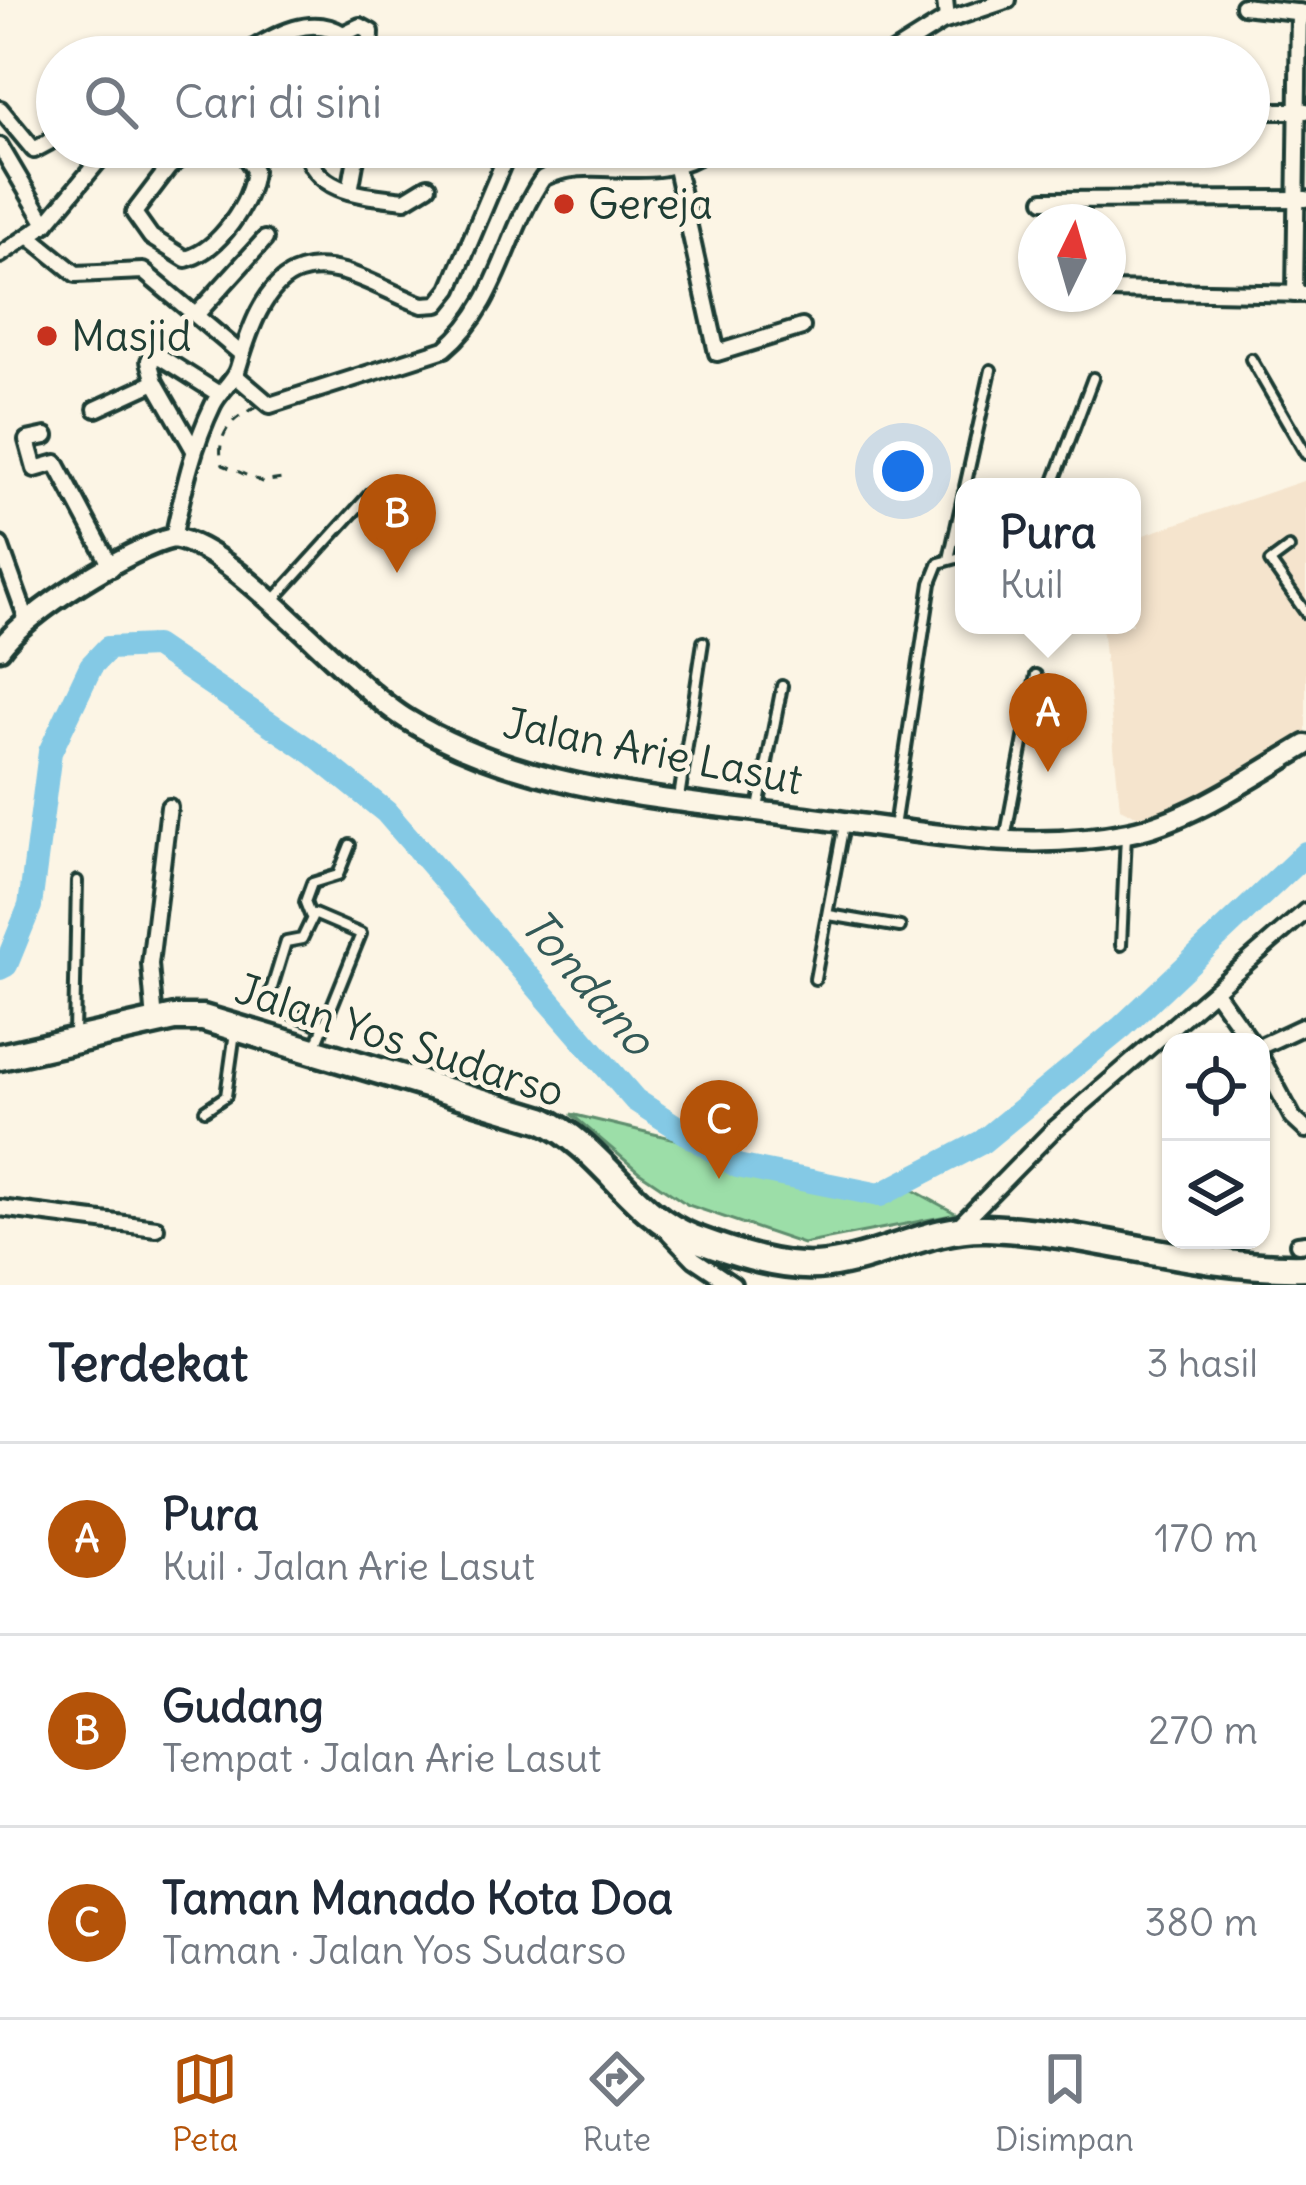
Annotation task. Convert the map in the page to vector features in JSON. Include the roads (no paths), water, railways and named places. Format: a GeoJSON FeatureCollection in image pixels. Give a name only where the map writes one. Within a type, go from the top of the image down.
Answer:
{"type":"FeatureCollection","features":[{"type":"Feature","properties":{"kind":"highway","name":"Jalan Yos Sudarso"},"geometry":{"type":"LineString","coordinates":[[0,1057],[155,1022],[203,1018],[319,1038],[563,1130],[655,1216],[711,1245],[795,1266],[827,1265],[954,1230],[1022,1230],[1234,1264],[1303,1251]]}},
{"type":"Feature","properties":{"kind":"main road"},"geometry":{"type":"LineString","coordinates":[[4,637],[112,568],[173,538]]}},
{"type":"Feature","properties":{"kind":"main road","name":"Jalan Arie Lasut"},"geometry":{"type":"LineString","coordinates":[[173,538],[213,553],[368,693],[448,743],[548,775],[678,799],[1005,840],[1126,833],[1234,786],[1306,746]]}},
{"type":"Feature","properties":{"kind":"street"},"geometry":{"type":"LineString","coordinates":[[945,0],[947,20]]}},
{"type":"Feature","properties":{"kind":"street"},"geometry":{"type":"LineString","coordinates":[[921,36],[947,20],[1008,0]]}},
{"type":"Feature","properties":{"kind":"street"},"geometry":{"type":"LineString","coordinates":[[1126,290],[1300,294],[1302,12],[1243,6]]}},
{"type":"Feature","properties":{"kind":"street"},"geometry":{"type":"LineString","coordinates":[[286,36],[308,26],[343,34],[367,27],[371,36]]}},
{"type":"Feature","properties":{"kind":"street"},"geometry":{"type":"LineString","coordinates":[[0,109],[36,149]]}},
{"type":"Feature","properties":{"kind":"street"},"geometry":{"type":"LineString","coordinates":[[1270,111],[1301,111]]}},
{"type":"Feature","properties":{"kind":"street"},"geometry":{"type":"LineString","coordinates":[[0,146],[46,224]]}},
{"type":"Feature","properties":{"kind":"street"},"geometry":{"type":"LineString","coordinates":[[0,255],[46,224],[93,168]]}},
{"type":"Feature","properties":{"kind":"street"},"geometry":{"type":"LineString","coordinates":[[168,168],[134,213],[152,237],[185,259],[198,255],[248,198],[253,168]]}},
{"type":"Feature","properties":{"kind":"street"},"geometry":{"type":"LineString","coordinates":[[315,168],[320,180],[350,191],[405,200],[428,186]]}},
{"type":"Feature","properties":{"kind":"street"},"geometry":{"type":"LineString","coordinates":[[350,191],[354,168]]}},
{"type":"Feature","properties":{"kind":"street"},"geometry":{"type":"LineString","coordinates":[[173,538],[194,450],[219,394],[236,376],[239,352],[273,290],[298,271],[332,270],[409,300],[438,304],[450,289],[501,168]]}},
{"type":"Feature","properties":{"kind":"street"},"geometry":{"type":"LineString","coordinates":[[236,376],[270,405],[446,349],[465,333],[502,271],[543,178],[575,171],[651,168]]}},
{"type":"Feature","properties":{"kind":"street"},"geometry":{"type":"LineString","coordinates":[[676,168],[716,353],[802,327]]}},
{"type":"Feature","properties":{"kind":"street"},"geometry":{"type":"LineString","coordinates":[[1044,200],[1300,198]]}},
{"type":"Feature","properties":{"kind":"street"},"geometry":{"type":"LineString","coordinates":[[29,236],[76,274],[143,271],[239,352]]}},
{"type":"Feature","properties":{"kind":"street"},"geometry":{"type":"LineString","coordinates":[[196,315],[265,239]]}},
{"type":"Feature","properties":{"kind":"street"},"geometry":{"type":"LineString","coordinates":[[194,450],[155,382],[149,361],[156,356],[219,394]]}},
{"type":"Feature","properties":{"kind":"street"},"geometry":{"type":"LineString","coordinates":[[96,409],[155,382]]}},
{"type":"Feature","properties":{"kind":"street"},"geometry":{"type":"LineString","coordinates":[[46,436],[27,440],[35,469],[56,463],[112,568]]}},
{"type":"Feature","properties":{"kind":"street"},"geometry":{"type":"LineString","coordinates":[[0,545],[27,620]]}},
{"type":"Feature","properties":{"kind":"street"},"geometry":{"type":"LineString","coordinates":[[155,1022],[149,964],[169,807]]}},
{"type":"Feature","properties":{"kind":"street"},"geometry":{"type":"LineString","coordinates":[[954,1230],[1052,1131],[1306,911]]}},
{"type":"Feature","properties":{"kind":"street"},"geometry":{"type":"LineString","coordinates":[[1216,993],[1245,1033]]}},
{"type":"Feature","properties":{"kind":"street"},"geometry":{"type":"LineString","coordinates":[[1270,1042],[1306,1025]]}},
{"type":"Feature","properties":{"kind":"street"},"geometry":{"type":"LineString","coordinates":[[1270,1075],[1293,1118],[1306,1130]]}},
{"type":"Feature","properties":{"kind":"street"},"geometry":{"type":"LineString","coordinates":[[0,1208],[156,1228]]}},
{"type":"Feature","properties":{"kind":"street"},"geometry":{"type":"LineString","coordinates":[[655,1216],[694,1259],[733,1285]]}},
{"type":"Feature","properties":{"kind":"lane"},"geometry":{"type":"LineString","coordinates":[[1251,359],[1306,454]]}},
{"type":"Feature","properties":{"kind":"lane"},"geometry":{"type":"LineString","coordinates":[[967,478],[991,370]]}},
{"type":"Feature","properties":{"kind":"lane"},"geometry":{"type":"LineString","coordinates":[[1055,478],[1093,378]]}},
{"type":"Feature","properties":{"kind":"lane"},"geometry":{"type":"LineString","coordinates":[[271,603],[371,493]]}},
{"type":"Feature","properties":{"kind":"lane"},"geometry":{"type":"LineString","coordinates":[[950,560],[955,535]]}},
{"type":"Feature","properties":{"kind":"lane"},"geometry":{"type":"LineString","coordinates":[[1289,548],[1270,562],[1306,613]]}},
{"type":"Feature","properties":{"kind":"lane"},"geometry":{"type":"LineString","coordinates":[[893,829],[931,583],[939,563],[955,559]]}},
{"type":"Feature","properties":{"kind":"lane"},"geometry":{"type":"LineString","coordinates":[[678,799],[703,642]]}},
{"type":"Feature","properties":{"kind":"lane"},"geometry":{"type":"LineString","coordinates":[[1005,840],[1036,675]]}},
{"type":"Feature","properties":{"kind":"lane"},"geometry":{"type":"LineString","coordinates":[[757,811],[782,686]]}},
{"type":"Feature","properties":{"kind":"lane"},"geometry":{"type":"LineString","coordinates":[[814,979],[845,822]]}},
{"type":"Feature","properties":{"kind":"lane"},"geometry":{"type":"LineString","coordinates":[[1121,945],[1126,833]]}},
{"type":"Feature","properties":{"kind":"lane"},"geometry":{"type":"LineString","coordinates":[[310,915],[361,934],[319,1038],[267,1004],[286,942],[302,939],[310,915],[305,902],[312,883],[338,875],[350,845]]}},
{"type":"Feature","properties":{"kind":"lane"},"geometry":{"type":"LineString","coordinates":[[74,1039],[77,881]]}},
{"type":"Feature","properties":{"kind":"lane"},"geometry":{"type":"LineString","coordinates":[[829,915],[900,927]]}},
{"type":"Feature","properties":{"kind":"lane"},"geometry":{"type":"LineString","coordinates":[[205,1110],[226,1096],[236,1025]]}},
{"type":"Feature","properties":{"kind":"waterway","name":"Tondano"},"geometry":{"type":"LineString","coordinates":[[0,968],[6,965],[30,906],[50,752],[91,666],[108,648],[155,646],[313,753],[386,812],[635,1100],[737,1166],[880,1195],[982,1142],[1122,1027],[1306,853]]}},
{"type":"Feature","properties":{"kind":"place","name":"Gereja"},"geometry":{"type":"Point","coordinates":[564,204]}},
{"type":"Feature","properties":{"kind":"place","name":"Masjid"},"geometry":{"type":"Point","coordinates":[47,336]}},
{"type":"Feature","properties":{"kind":"place","name":"Gudang"},"geometry":{"type":"Point","coordinates":[397,573]}},
{"type":"Feature","properties":{"kind":"place","name":"Pura"},"geometry":{"type":"Point","coordinates":[1048,772]}},
{"type":"Feature","properties":{"kind":"place","name":"Taman Manado Kota Doa"},"geometry":{"type":"Point","coordinates":[719,1179]}}]}
